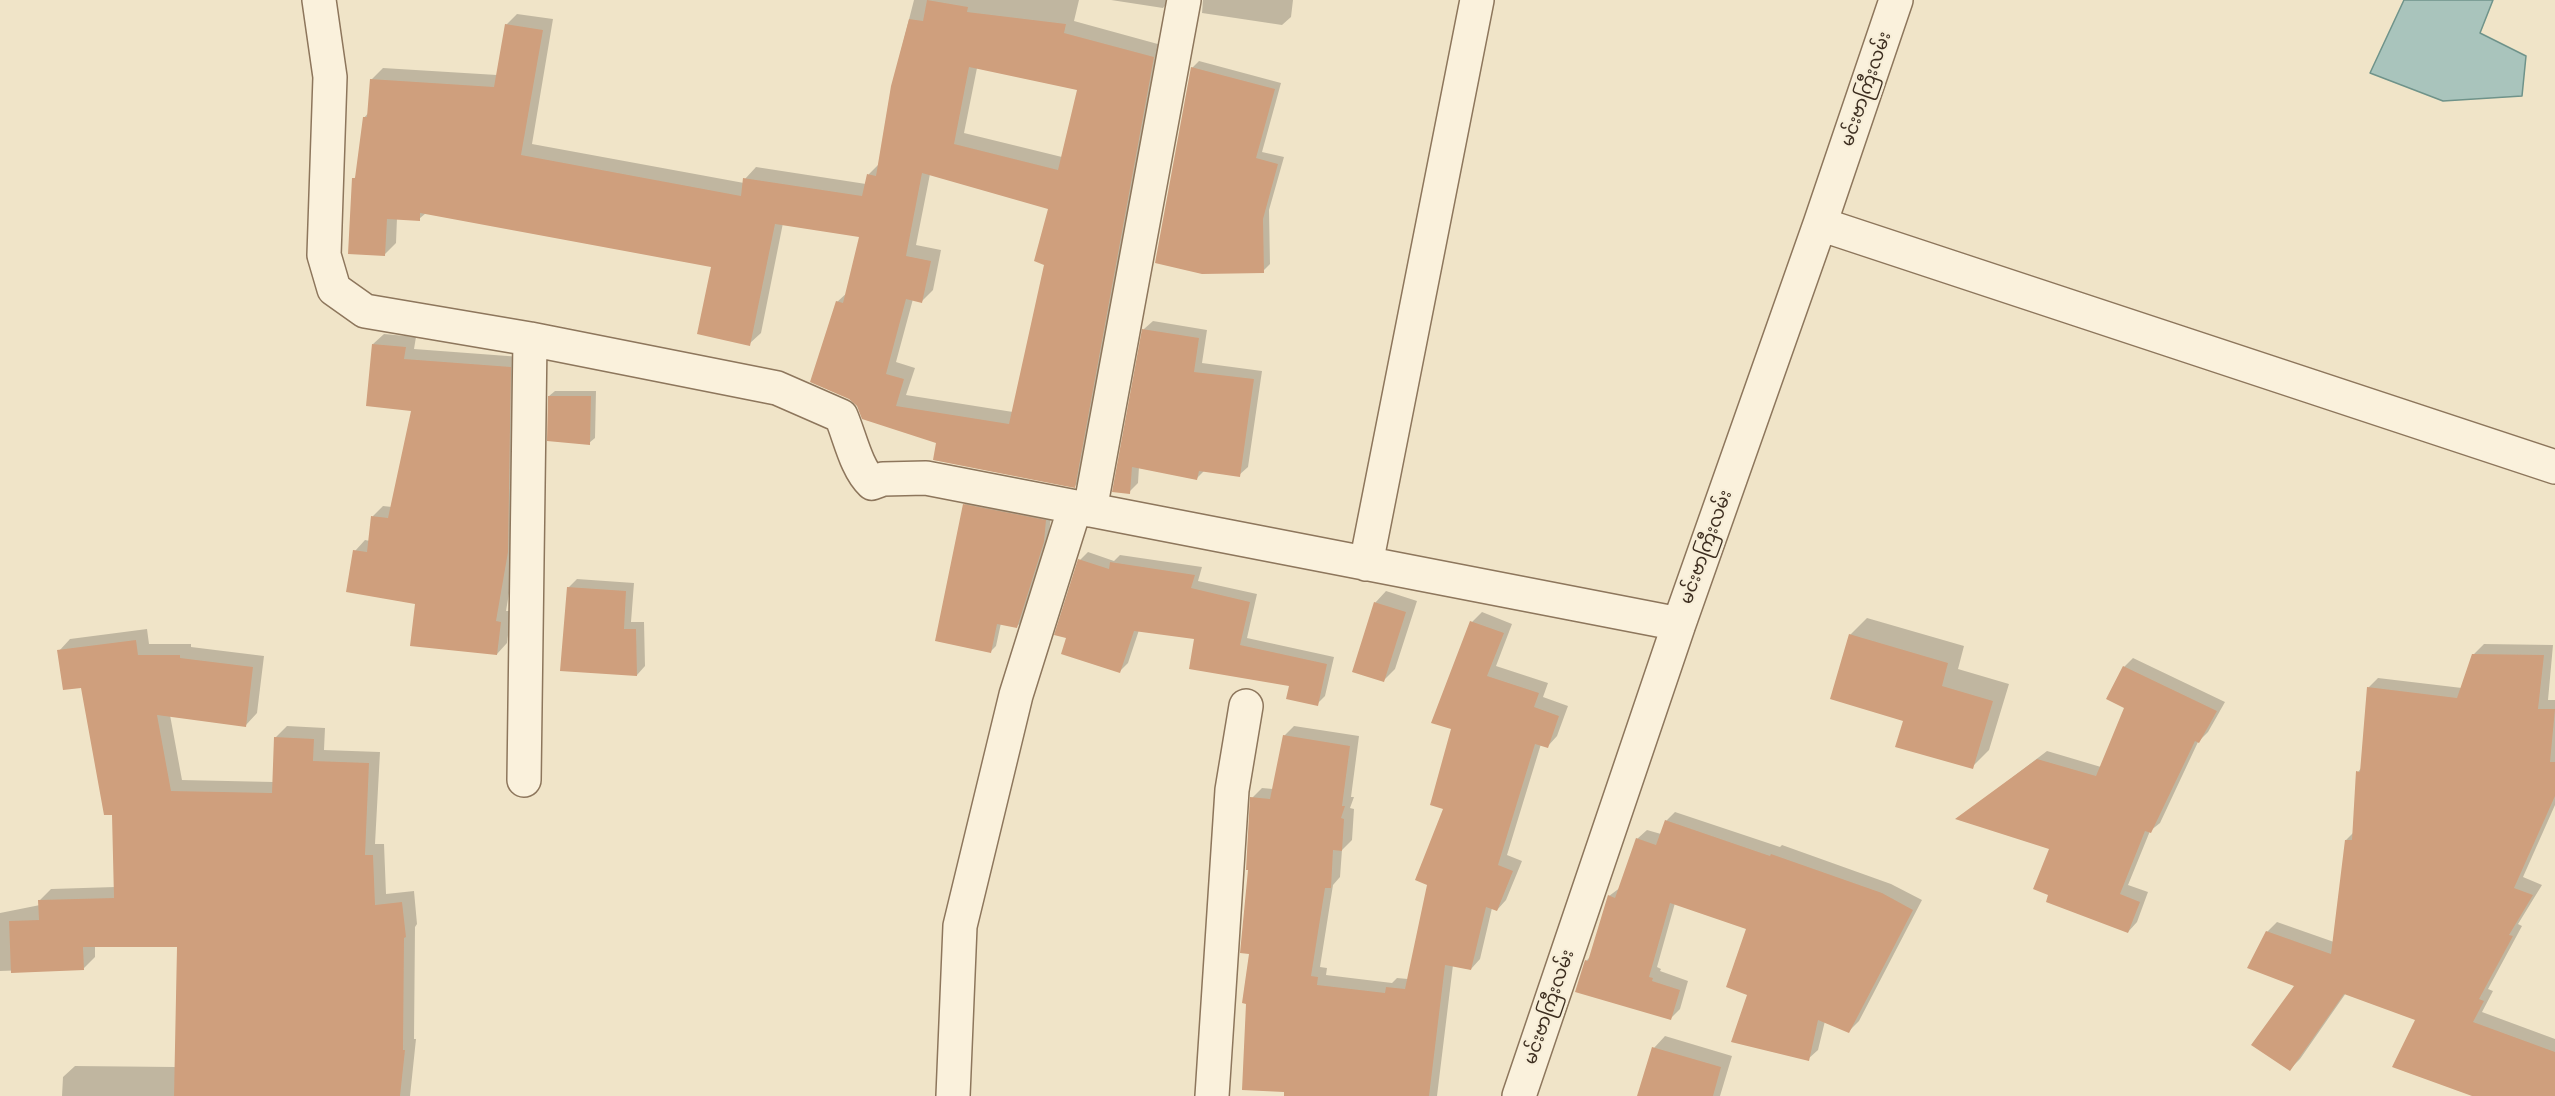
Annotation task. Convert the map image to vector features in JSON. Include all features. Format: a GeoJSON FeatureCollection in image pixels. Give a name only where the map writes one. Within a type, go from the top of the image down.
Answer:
{"type":"FeatureCollection","features":[{"type":"Feature","properties":{"kind":"street"},"geometry":{"type":"LineString","coordinates":[[319,0],[330,77],[324,255],[334,289],[365,310],[530,339],[777,388],[841,416],[862,473],[872,483],[883,479],[926,478],[1678,624]]}},
{"type":"Feature","properties":{"kind":"street"},"geometry":{"type":"LineString","coordinates":[[953,1096],[960,926],[1016,695],[1082,509],[1184,0]]}},
{"type":"Feature","properties":{"kind":"street"},"geometry":{"type":"LineString","coordinates":[[1366,564],[1476,0]]}},
{"type":"Feature","properties":{"kind":"street","name":"မင်းဗာကြီးလမ်း"},"geometry":{"type":"LineString","coordinates":[[1519,1096],[1678,624],[1820,224],[1896,0]]}},
{"type":"Feature","properties":{"kind":"street"},"geometry":{"type":"LineString","coordinates":[[1820,224],[2555,467]]}},
{"type":"Feature","properties":{"kind":"street"},"geometry":{"type":"LineString","coordinates":[[524,780],[530,339]]}},
{"type":"Feature","properties":{"kind":"street"},"geometry":{"type":"LineString","coordinates":[[1212,1096],[1232,790],[1246,706]]}},
{"type":"Feature","properties":{"kind":"water"},"geometry":{"type":"Polygon","coordinates":[[[2404,0],[2493,0],[2480,33],[2526,56],[2522,96],[2443,101],[2370,73],[2404,0]]]}},
{"type":"Feature","properties":{"kind":"building"},"geometry":{"type":"Polygon","coordinates":[[[927,0],[968,7],[967,12],[1066,24],[1064,33],[1154,57],[1075,488],[933,460],[936,443],[862,419],[857,406],[849,399],[810,382],[836,301],[843,303],[859,237],[775,224],[750,346],[697,334],[711,267],[420,213],[420,221],[387,219],[385,256],[348,254],[352,178],[355,178],[363,117],[367,117],[370,79],[494,87],[505,24],[543,30],[521,155],[741,196],[743,178],[862,196],[867,174],[876,176],[891,86],[909,19],[923,21],[927,0]],[[969,67],[954,144],[1058,170],[1077,90],[969,67]],[[922,173],[906,256],[931,261],[922,303],[906,299],[886,374],[904,379],[896,406],[1009,424],[1044,265],[1034,261],[1048,209],[922,173]]]}},
{"type":"Feature","properties":{"kind":"building"},"geometry":{"type":"Polygon","coordinates":[[[1191,67],[1275,89],[1256,158],[1278,164],[1263,219],[1264,273],[1202,274],[1155,263],[1191,67]]]}},
{"type":"Feature","properties":{"kind":"building"},"geometry":{"type":"Polygon","coordinates":[[[1142,329],[1199,338],[1194,372],[1254,379],[1240,477],[1199,471],[1197,480],[1132,467],[1130,494],[1112,492],[1142,329]]]}},
{"type":"Feature","properties":{"kind":"building"},"geometry":{"type":"Polygon","coordinates":[[[372,344],[406,347],[404,359],[511,367],[508,552],[496,621],[501,622],[497,655],[410,646],[415,604],[346,592],[353,550],[367,552],[371,516],[388,518],[411,411],[366,406],[372,344]]]}},
{"type":"Feature","properties":{"kind":"building"},"geometry":{"type":"Polygon","coordinates":[[[548,396],[591,396],[590,445],[547,441],[548,396]]]}},
{"type":"Feature","properties":{"kind":"building"},"geometry":{"type":"Polygon","coordinates":[[[963,504],[1046,520],[1044,542],[1017,628],[997,624],[991,653],[935,641],[963,504]]]}},
{"type":"Feature","properties":{"kind":"building"},"geometry":{"type":"Polygon","coordinates":[[[1078,559],[1109,569],[1110,562],[1195,575],[1191,588],[1250,602],[1240,645],[1327,664],[1318,706],[1286,699],[1289,686],[1189,669],[1194,639],[1134,631],[1120,673],[1061,654],[1066,638],[1054,635],[1078,559]]]}},
{"type":"Feature","properties":{"kind":"building"},"geometry":{"type":"Polygon","coordinates":[[[567,587],[626,591],[624,629],[636,629],[637,676],[560,671],[567,587]]]}},
{"type":"Feature","properties":{"kind":"building"},"geometry":{"type":"Polygon","coordinates":[[[1374,602],[1406,612],[1384,682],[1352,672],[1374,602]]]}},
{"type":"Feature","properties":{"kind":"building"},"geometry":{"type":"Polygon","coordinates":[[[1470,621],[1504,633],[1487,676],[1539,693],[1534,707],[1559,716],[1548,748],[1535,744],[1498,865],[1513,871],[1497,911],[1486,907],[1471,970],[1445,965],[1429,1096],[1284,1096],[1284,1092],[1242,1090],[1246,1004],[1242,1003],[1249,954],[1240,953],[1248,870],[1246,870],[1250,797],[1270,799],[1283,735],[1350,746],[1342,806],[1345,806],[1341,818],[1344,819],[1342,851],[1333,850],[1331,888],[1325,888],[1311,976],[1318,977],[1317,985],[1385,993],[1386,987],[1405,989],[1427,885],[1415,880],[1443,809],[1430,805],[1451,729],[1431,723],[1470,621]]]}},
{"type":"Feature","properties":{"kind":"building"},"geometry":{"type":"Polygon","coordinates":[[[1849,634],[1948,663],[1942,686],[1993,701],[1973,769],[1895,747],[1903,721],[1830,699],[1849,634]]]}},
{"type":"Feature","properties":{"kind":"building"},"geometry":{"type":"Polygon","coordinates":[[[136,640],[138,655],[180,655],[180,658],[253,667],[246,727],[157,715],[171,791],[272,793],[274,737],[314,739],[313,761],[369,763],[365,855],[373,855],[375,905],[402,902],[406,937],[404,938],[403,1050],[405,1050],[400,1096],[174,1096],[177,947],[83,947],[84,970],[11,973],[9,921],[39,920],[38,900],[114,898],[112,815],[104,815],[81,688],[63,690],[57,650],[136,640]]]}},
{"type":"Feature","properties":{"kind":"building"},"geometry":{"type":"Polygon","coordinates":[[[2472,654],[2544,655],[2538,709],[2555,709],[2550,762],[2555,762],[2555,796],[2514,888],[2533,895],[2509,935],[2513,936],[2479,999],[2484,1001],[2473,1022],[2555,1052],[2555,1096],[2472,1096],[2392,1067],[2415,1020],[2344,994],[2290,1071],[2251,1045],[2294,986],[2247,968],[2266,931],[2331,954],[2345,840],[2352,840],[2356,771],[2360,772],[2367,687],[2457,698],[2472,654]]]}},
{"type":"Feature","properties":{"kind":"building"},"geometry":{"type":"Polygon","coordinates":[[[2123,666],[2217,711],[2199,743],[2195,741],[2151,833],[2145,831],[2120,894],[2140,902],[2128,933],[2046,902],[2048,895],[2033,889],[2049,849],[1955,819],[2037,759],[2096,776],[2124,708],[2106,699],[2123,666]]]}},
{"type":"Feature","properties":{"kind":"building"},"geometry":{"type":"Polygon","coordinates":[[[1665,820],[1882,893],[1913,910],[1849,1033],[1818,1020],[1809,1061],[1731,1042],[1747,995],[1726,987],[1746,929],[1670,903],[1649,977],[1653,978],[1652,981],[1680,990],[1671,1020],[1575,992],[1585,960],[1588,961],[1608,895],[1615,898],[1636,838],[1656,845],[1665,820]]]}},
{"type":"Feature","properties":{"kind":"building"},"geometry":{"type":"Polygon","coordinates":[[[1652,1047],[1721,1067],[1713,1096],[1637,1096],[1652,1047]]]}}]}
